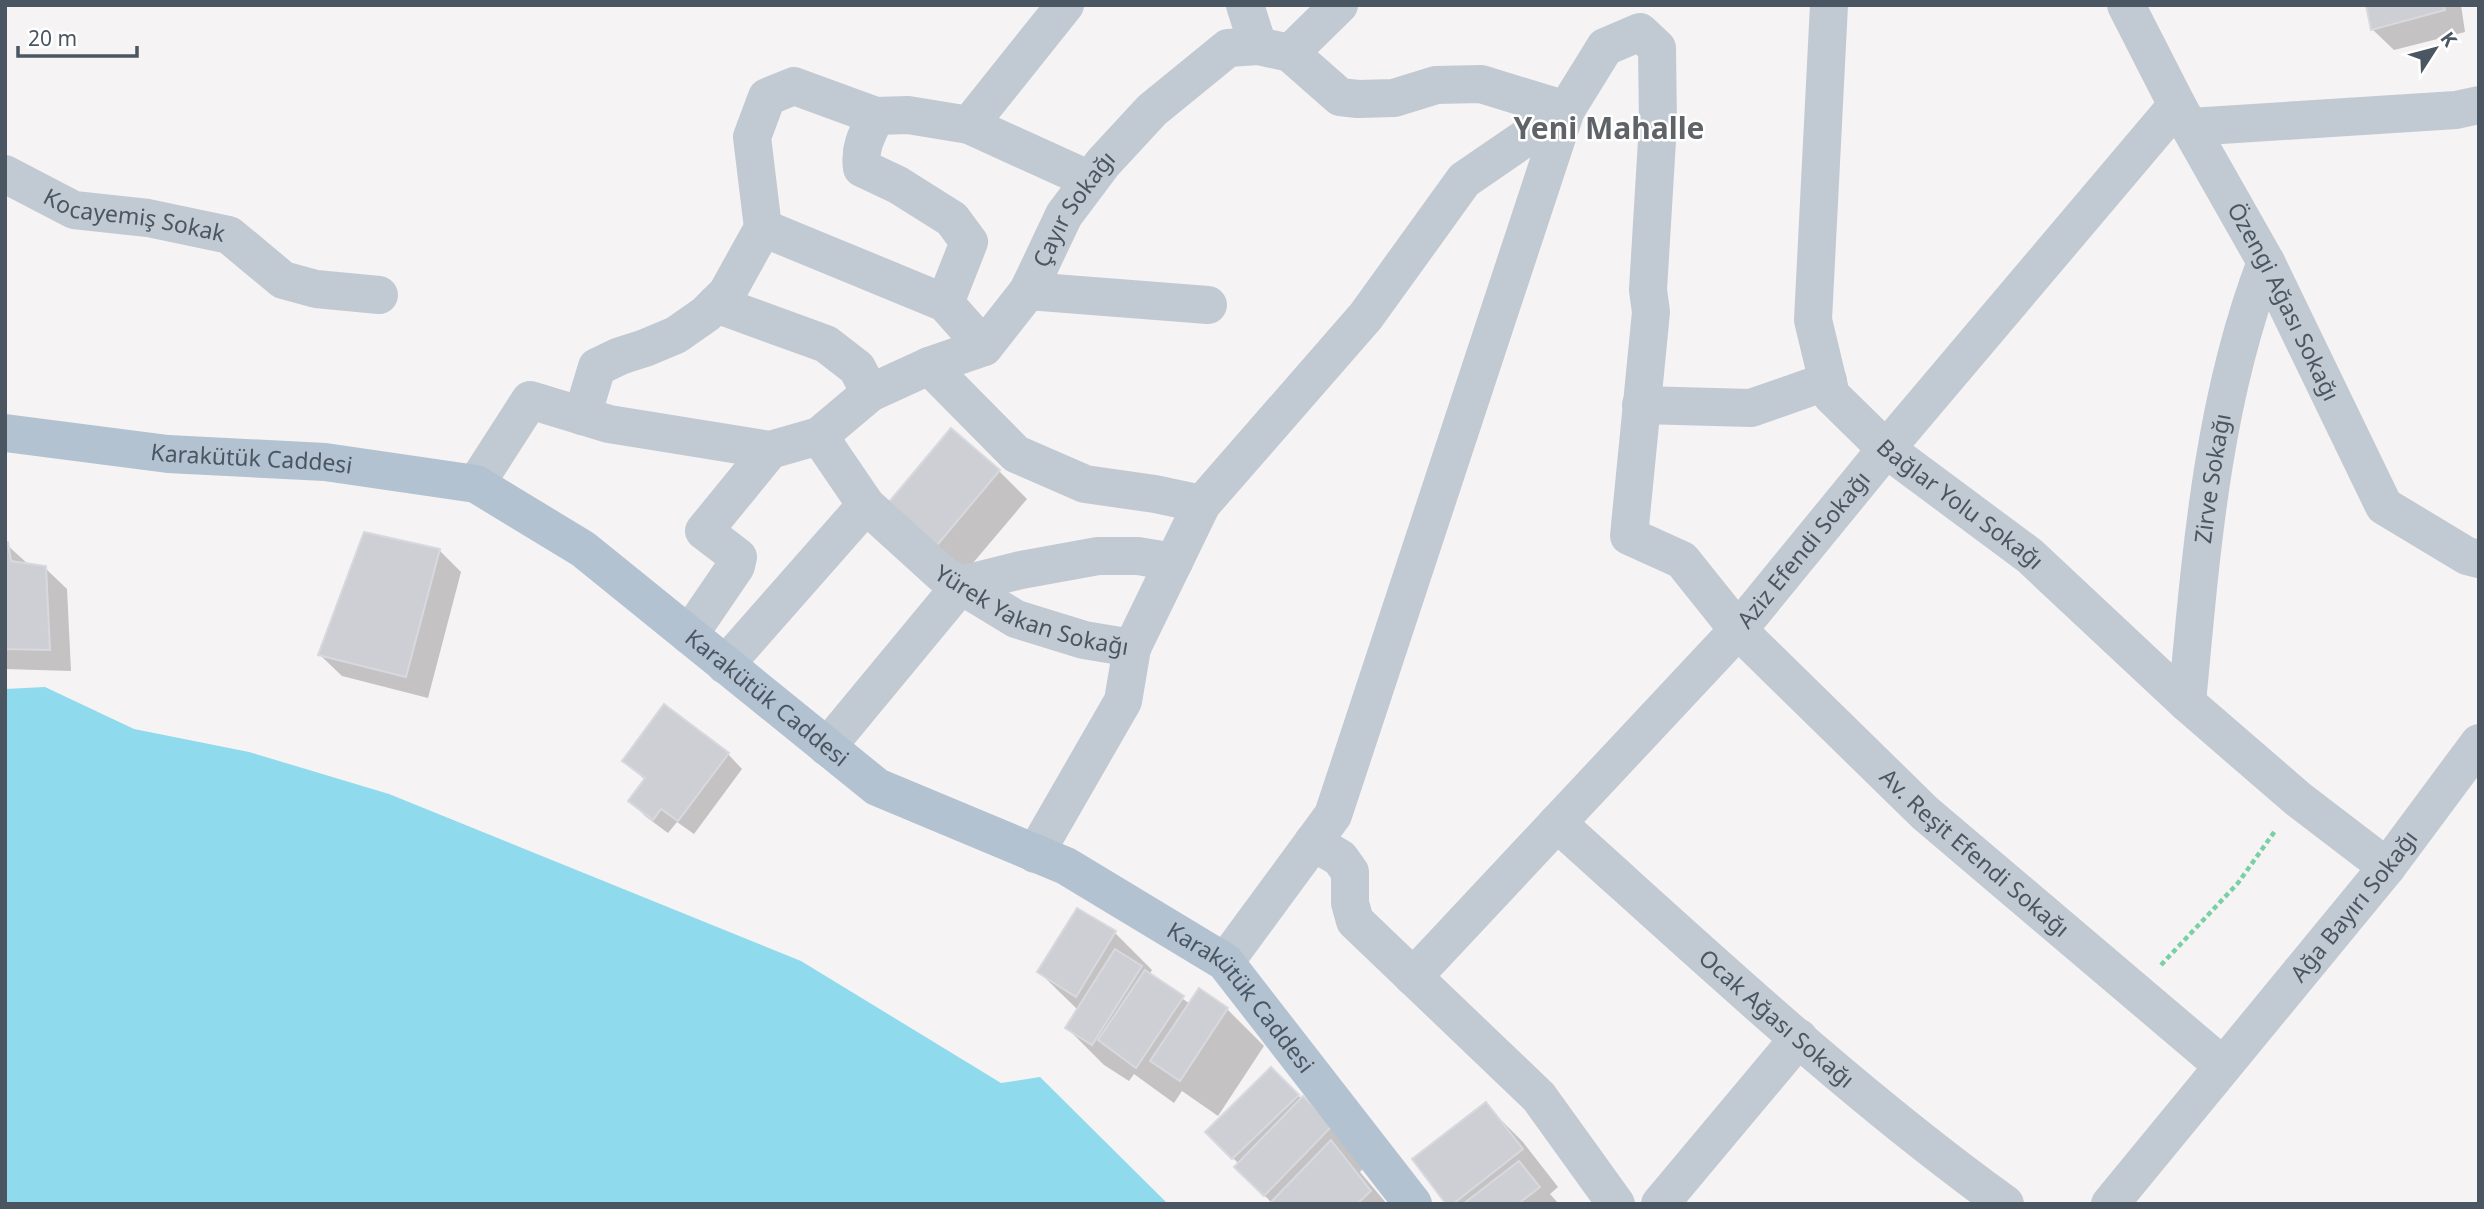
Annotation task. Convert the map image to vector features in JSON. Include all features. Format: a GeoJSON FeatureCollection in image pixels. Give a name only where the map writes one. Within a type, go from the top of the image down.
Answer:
{"type":"FeatureCollection","features":[{"type":"Feature","properties":{"kind":"main road","name":"Karakütük Caddesi"},"geometry":{"type":"LineString","coordinates":[[5,433],[168,454],[325,462],[476,484],[583,549],[877,787],[1066,866],[1225,962],[1413,1204]]}},
{"type":"Feature","properties":{"kind":"street"},"geometry":{"type":"LineString","coordinates":[[969,125],[1065,5]]}},
{"type":"Feature","properties":{"kind":"street"},"geometry":{"type":"LineString","coordinates":[[1245,5],[1274,49],[1340,97],[1394,98],[1436,85],[1481,84],[1566,110]]}},
{"type":"Feature","properties":{"kind":"street"},"geometry":{"type":"LineString","coordinates":[[1274,49],[1339,5]]}},
{"type":"Feature","properties":{"kind":"street","name":"Bağlar Yolu Sokağı"},"geometry":{"type":"LineString","coordinates":[[1829,5],[1813,320],[1831,395],[1886,449],[2030,556],[2187,703],[2298,799],[2387,867]]}},
{"type":"Feature","properties":{"kind":"street","name":"Özengi Ağası Sokağı"},"geometry":{"type":"LineString","coordinates":[[2126,5],[2183,116],[2266,261],[2384,506],[2468,556],[2479,559]]}},
{"type":"Feature","properties":{"kind":"street"},"geometry":{"type":"LineString","coordinates":[[1225,962],[1333,815],[1566,110],[1605,47],[1636,19],[1657,48],[1658,124],[1648,290],[1651,312],[1641,405],[1751,408],[1828,381]]}},
{"type":"Feature","properties":{"kind":"street","name":"Çayır Sokağı"},"geometry":{"type":"LineString","coordinates":[[984,347],[1028,291],[1064,215],[1103,163],[1152,110],[1228,48],[1274,49]]}},
{"type":"Feature","properties":{"kind":"street"},"geometry":{"type":"LineString","coordinates":[[582,416],[597,367],[620,355],[676,335],[727,293],[763,228],[752,137],[767,97],[794,86],[876,117],[908,115],[969,125],[1090,180]]}},
{"type":"Feature","properties":{"kind":"street"},"geometry":{"type":"LineString","coordinates":[[2183,116],[2456,110],[2479,105]]}},
{"type":"Feature","properties":{"kind":"street","name":"Yürek Yakan Sokağı"},"geometry":{"type":"LineString","coordinates":[[819,436],[866,505],[942,574],[1016,619],[1084,640],[1132,648],[1202,504],[1366,316],[1464,180],[1566,110]]}},
{"type":"Feature","properties":{"kind":"street","name":"Aziz Efendi Sokağı"},"geometry":{"type":"LineString","coordinates":[[1413,977],[1738,630],[1886,449],[2183,116]]}},
{"type":"Feature","properties":{"kind":"street"},"geometry":{"type":"LineString","coordinates":[[876,117],[865,136],[860,156],[862,168],[898,185],[952,219],[969,242],[945,303]]}},
{"type":"Feature","properties":{"kind":"street","name":"Kocayemiş Sokak"},"geometry":{"type":"LineString","coordinates":[[5,174],[74,210],[148,218],[229,235],[283,280],[316,289],[379,295]]}},
{"type":"Feature","properties":{"kind":"street"},"geometry":{"type":"LineString","coordinates":[[476,484],[530,400],[608,424],[770,450],[819,436],[870,393],[929,366],[984,347],[945,303],[763,228]]}},
{"type":"Feature","properties":{"kind":"street","name":"Zirve Sokağı"},"geometry":{"type":"LineString","coordinates":[[2187,703],[2198,579],[2215,445],[2248,309],[2266,261]]}},
{"type":"Feature","properties":{"kind":"street"},"geometry":{"type":"LineString","coordinates":[[1028,291],[1208,305]]}},
{"type":"Feature","properties":{"kind":"street"},"geometry":{"type":"LineString","coordinates":[[716,304],[827,344],[857,368],[870,393]]}},
{"type":"Feature","properties":{"kind":"street"},"geometry":{"type":"LineString","coordinates":[[929,366],[1016,454],[1084,484],[1202,504]]}},
{"type":"Feature","properties":{"kind":"street","name":"Av. Reşit Efendi Sokağı"},"geometry":{"type":"LineString","coordinates":[[1641,405],[1629,536],[1682,560],[1738,630],[1925,813],[2128,988],[2222,1065]]}},
{"type":"Feature","properties":{"kind":"street"},"geometry":{"type":"LineString","coordinates":[[689,635],[736,566],[738,557],[704,531],[770,450]]}},
{"type":"Feature","properties":{"kind":"street"},"geometry":{"type":"LineString","coordinates":[[725,665],[866,505]]}},
{"type":"Feature","properties":{"kind":"street"},"geometry":{"type":"LineString","coordinates":[[827,747],[961,585],[1021,570],[1098,556],[1138,555],[1174,562]]}},
{"type":"Feature","properties":{"kind":"street"},"geometry":{"type":"LineString","coordinates":[[1035,854],[1123,701],[1132,648]]}},
{"type":"Feature","properties":{"kind":"street","name":"Ağa Bayırı Sokağı"},"geometry":{"type":"LineString","coordinates":[[2110,1204],[2387,867],[2479,743]]}},
{"type":"Feature","properties":{"kind":"street","name":"Ocak Ağası Sokağı"},"geometry":{"type":"LineString","coordinates":[[1557,823],[1799,1038],[1950,1164],[2005,1204]]}},
{"type":"Feature","properties":{"kind":"street"},"geometry":{"type":"LineString","coordinates":[[1313,842],[1340,858],[1350,872],[1350,903],[1355,921],[1539,1097],[1616,1204]]}},
{"type":"Feature","properties":{"kind":"street"},"geometry":{"type":"LineString","coordinates":[[1660,1204],[1799,1038]]}},
{"type":"Feature","properties":{"kind":"path"},"geometry":{"type":"LineString","coordinates":[[2128,988],[2162,964],[2238,883],[2298,799]]}},
{"type":"Feature","properties":{"kind":"water"},"geometry":{"type":"Polygon","coordinates":[[[45,687],[134,729],[249,752],[389,794],[801,961],[1001,1083],[1040,1077],[1168,1204],[5,1204],[5,689],[45,687]]]}},
{"type":"Feature","properties":{"kind":"building"},"geometry":{"type":"Polygon","coordinates":[[[2366,5],[2444,5],[2445,10],[2371,30],[2366,5]]]}},
{"type":"Feature","properties":{"kind":"building"},"geometry":{"type":"Polygon","coordinates":[[[951,428],[1000,470],[933,550],[884,508],[951,428]]]}},
{"type":"Feature","properties":{"kind":"building"},"geometry":{"type":"Polygon","coordinates":[[[364,532],[440,549],[406,677],[318,655],[364,532]]]}},
{"type":"Feature","properties":{"kind":"building"},"geometry":{"type":"Polygon","coordinates":[[[5,542],[8,542],[11,561],[46,566],[50,650],[5,649],[5,542]]]}},
{"type":"Feature","properties":{"kind":"building"},"geometry":{"type":"Polygon","coordinates":[[[664,704],[729,753],[678,821],[661,809],[653,820],[628,801],[645,778],[622,761],[664,704]]]}},
{"type":"Feature","properties":{"kind":"building"},"geometry":{"type":"Polygon","coordinates":[[[1077,908],[1116,931],[1076,997],[1037,972],[1077,908]]]}},
{"type":"Feature","properties":{"kind":"building"},"geometry":{"type":"Polygon","coordinates":[[[1115,949],[1142,966],[1092,1045],[1065,1028],[1115,949]]]}},
{"type":"Feature","properties":{"kind":"building"},"geometry":{"type":"Polygon","coordinates":[[[1145,970],[1184,996],[1136,1068],[1098,1040],[1145,970]]]}},
{"type":"Feature","properties":{"kind":"building"},"geometry":{"type":"Polygon","coordinates":[[[1199,988],[1228,1008],[1180,1081],[1150,1061],[1199,988]]]}},
{"type":"Feature","properties":{"kind":"building"},"geometry":{"type":"Polygon","coordinates":[[[1271,1067],[1299,1095],[1232,1159],[1205,1132],[1271,1067]]]}},
{"type":"Feature","properties":{"kind":"building"},"geometry":{"type":"Polygon","coordinates":[[[1303,1096],[1333,1125],[1264,1196],[1234,1167],[1303,1096]]]}},
{"type":"Feature","properties":{"kind":"building"},"geometry":{"type":"Polygon","coordinates":[[[1486,1102],[1523,1149],[1453,1204],[1446,1204],[1412,1159],[1486,1102]]]}},
{"type":"Feature","properties":{"kind":"building"},"geometry":{"type":"Polygon","coordinates":[[[1331,1140],[1371,1191],[1357,1204],[1272,1204],[1271,1202],[1331,1140]]]}},
{"type":"Feature","properties":{"kind":"building"},"geometry":{"type":"Polygon","coordinates":[[[1519,1161],[1540,1187],[1518,1204],[1463,1204],[1519,1161]]]}},
{"type":"Feature","properties":{"kind":"district","name":"Yeni Mahalle"},"geometry":{"type":"Point","coordinates":[1609,129]}}]}
